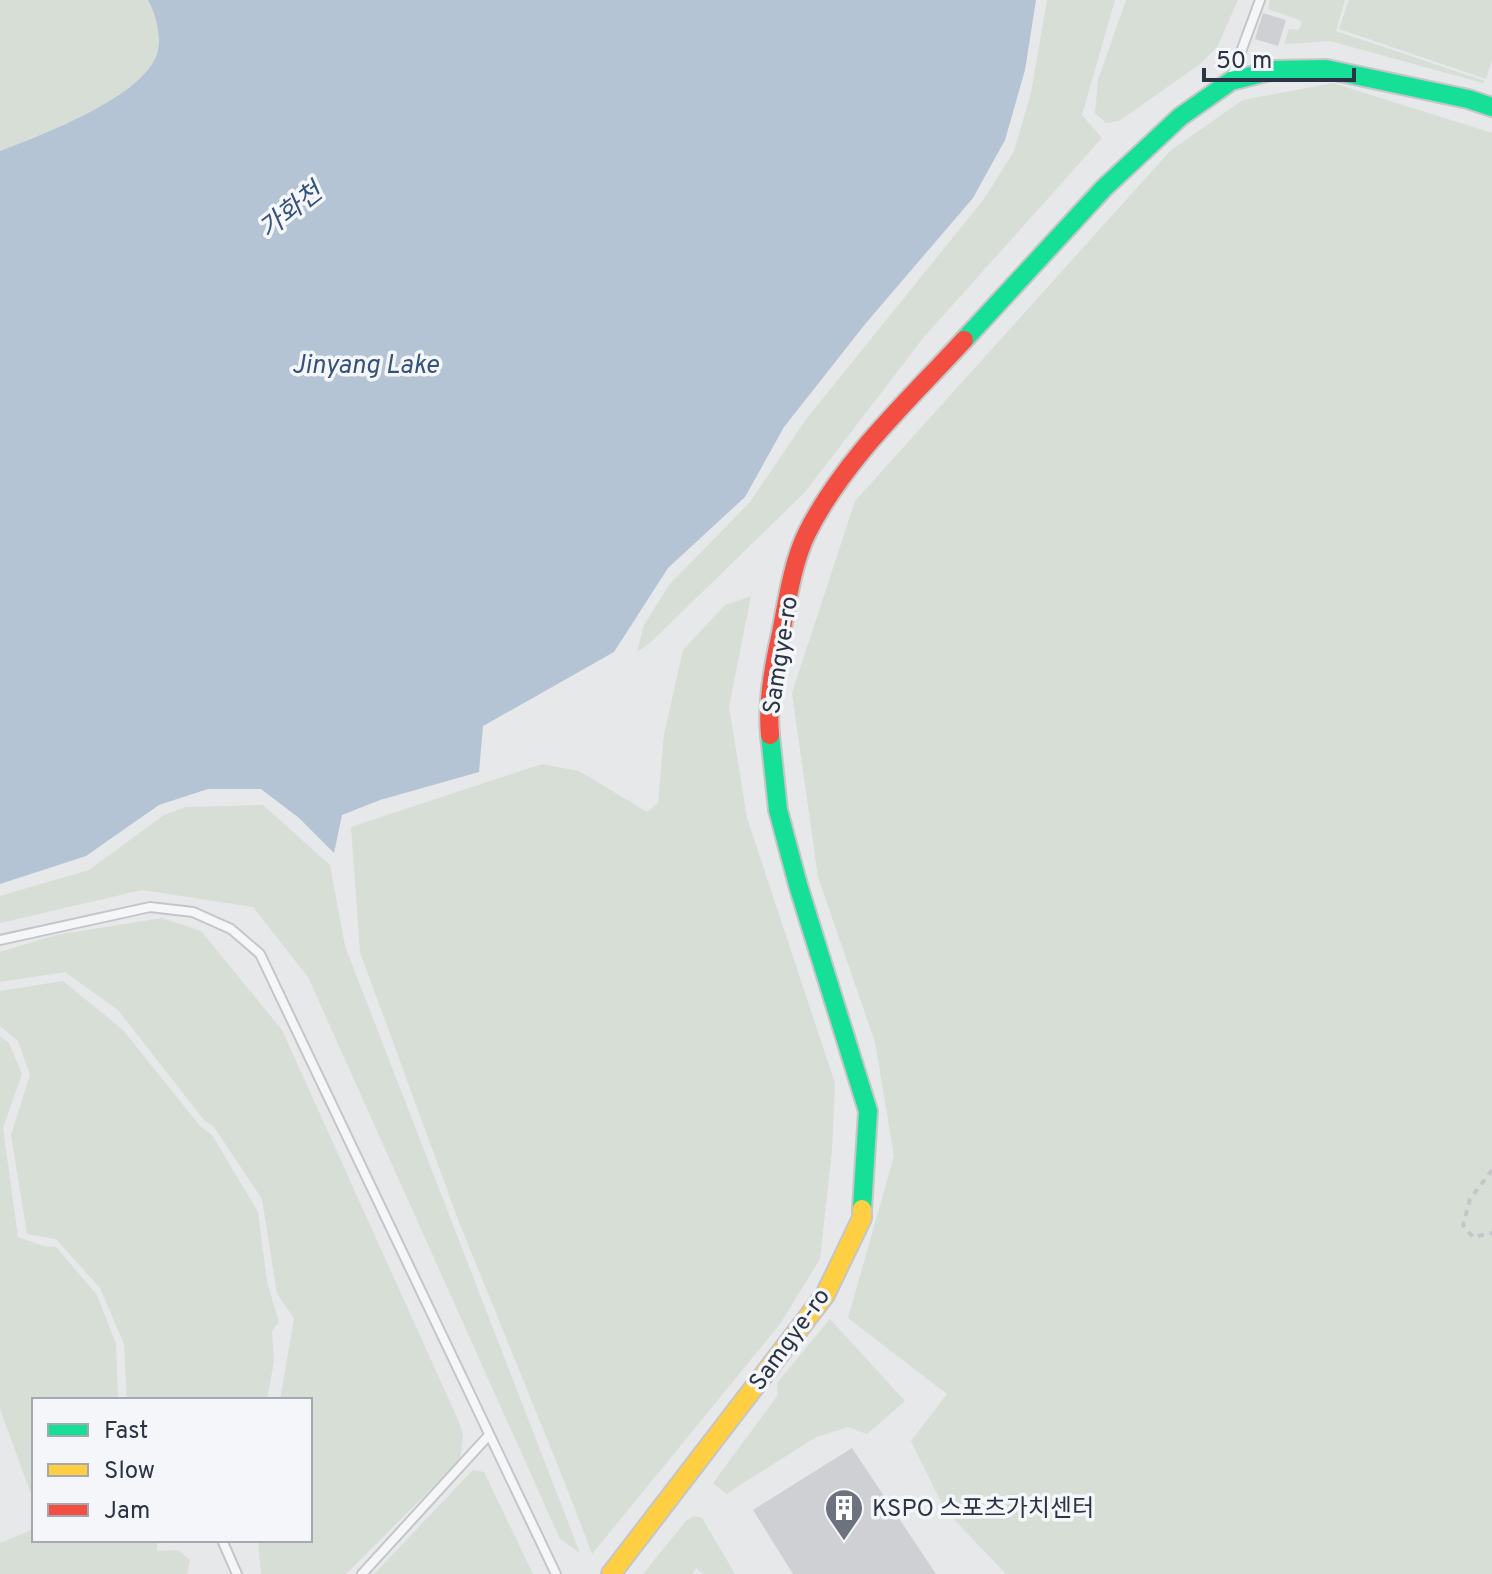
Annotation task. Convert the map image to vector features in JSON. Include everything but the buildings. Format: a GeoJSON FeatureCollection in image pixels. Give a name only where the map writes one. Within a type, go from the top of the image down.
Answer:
{"type":"FeatureCollection","features":[{"type":"Feature","properties":{"kind":"street","name":"Samgye-ro"},"geometry":{"type":"LineString","coordinates":[[611,1574],[825,1295],[862,1218],[868,1111],[778,810],[769,727],[774,664],[792,580],[806,535],[832,491],[873,439],[1104,188],[1180,117],[1231,81],[1274,70],[1326,69],[1468,99],[1492,107]]}},
{"type":"Feature","properties":{"kind":"lane"},"geometry":{"type":"LineString","coordinates":[[1231,81],[1260,0]]}},
{"type":"Feature","properties":{"kind":"lane"},"geometry":{"type":"LineString","coordinates":[[0,940],[150,907],[193,912],[231,929],[260,954],[556,1574]]}},
{"type":"Feature","properties":{"kind":"lane"},"geometry":{"type":"LineString","coordinates":[[362,1574],[489,1435]]}},
{"type":"Feature","properties":{"kind":"lane"},"geometry":{"type":"LineString","coordinates":[[223,1542],[237,1574]]}},
{"type":"Feature","properties":{"kind":"path"},"geometry":{"type":"LineString","coordinates":[[1492,1170],[1470,1199],[1463,1225],[1473,1237],[1492,1233]]}},
{"type":"Feature","properties":{"kind":"shaded area"},"geometry":{"type":"Polygon","coordinates":[[[0,0],[148,0],[157,26],[157,54],[148,70],[112,100],[64,125],[0,151],[0,0]]]}},
{"type":"Feature","properties":{"kind":"shaded area"},"geometry":{"type":"Polygon","coordinates":[[[1047,0],[1115,0],[1082,115],[1102,138],[924,337],[805,492],[651,642],[637,652],[644,625],[669,585],[750,502],[807,418],[984,199],[1014,151],[1031,93],[1047,0]]]}},
{"type":"Feature","properties":{"kind":"shaded area"},"geometry":{"type":"Polygon","coordinates":[[[1126,0],[1238,0],[1217,47],[1200,64],[1119,121],[1106,123],[1095,113],[1098,80],[1126,0]]]}},
{"type":"Feature","properties":{"kind":"shaded area"},"geometry":{"type":"Polygon","coordinates":[[[1270,0],[1345,0],[1336,31],[1485,81],[1483,83],[1330,41],[1284,44],[1289,29],[1299,30],[1302,21],[1268,9],[1270,0]]]}},
{"type":"Feature","properties":{"kind":"shaded area"},"geometry":{"type":"Polygon","coordinates":[[[1349,0],[1492,0],[1492,60],[1486,79],[1339,29],[1349,0]]]}},
{"type":"Feature","properties":{"kind":"shaded area"},"geometry":{"type":"Polygon","coordinates":[[[1333,83],[1492,133],[1492,1574],[1006,1574],[945,1510],[911,1441],[947,1394],[848,1318],[894,1156],[875,1042],[818,877],[792,693],[855,501],[1171,150],[1243,100],[1333,83]]]}},
{"type":"Feature","properties":{"kind":"shaded area"},"geometry":{"type":"Polygon","coordinates":[[[751,596],[729,707],[747,818],[835,1083],[832,1150],[820,1259],[780,1324],[592,1554],[459,1222],[360,952],[351,827],[542,764],[579,771],[647,812],[658,803],[664,735],[683,650],[725,605],[751,596]]]}},
{"type":"Feature","properties":{"kind":"shaded area"},"geometry":{"type":"Polygon","coordinates":[[[263,805],[330,865],[345,946],[580,1553],[560,1539],[308,977],[253,907],[142,890],[0,923],[0,896],[89,870],[164,815],[186,807],[263,805]]]}},
{"type":"Feature","properties":{"kind":"shaded area"},"geometry":{"type":"Polygon","coordinates":[[[162,918],[201,931],[282,1030],[463,1436],[460,1460],[346,1574],[261,1574],[258,1542],[312,1542],[312,1398],[280,1398],[294,1318],[277,1294],[262,1199],[214,1127],[204,1120],[118,1010],[65,972],[0,982],[0,952],[56,935],[162,918]]]}},
{"type":"Feature","properties":{"kind":"shaded area"},"geometry":{"type":"Polygon","coordinates":[[[63,981],[123,1030],[200,1126],[212,1135],[258,1212],[267,1282],[279,1322],[272,1331],[274,1361],[267,1398],[127,1398],[124,1344],[100,1288],[56,1239],[27,1234],[11,1135],[30,1075],[18,1041],[0,1026],[0,991],[63,981]]]}},
{"type":"Feature","properties":{"kind":"shaded area"},"geometry":{"type":"Polygon","coordinates":[[[0,1036],[9,1043],[22,1074],[3,1128],[18,1237],[56,1247],[97,1295],[116,1344],[118,1398],[32,1398],[32,1497],[0,1409],[0,1036]]]}},
{"type":"Feature","properties":{"kind":"shaded area"},"geometry":{"type":"Polygon","coordinates":[[[830,1319],[905,1401],[867,1434],[848,1427],[816,1437],[726,1494],[713,1483],[778,1395],[777,1383],[830,1319]]]}},
{"type":"Feature","properties":{"kind":"shaded area"},"geometry":{"type":"Polygon","coordinates":[[[473,1470],[484,1472],[533,1574],[374,1574],[473,1470]]]}},
{"type":"Feature","properties":{"kind":"shaded area"},"geometry":{"type":"Polygon","coordinates":[[[694,1516],[702,1518],[735,1574],[703,1574],[696,1568],[692,1574],[643,1574],[686,1521],[694,1516]]]}},
{"type":"Feature","properties":{"kind":"shaded area"},"geometry":{"type":"Polygon","coordinates":[[[32,1530],[32,1542],[157,1542],[157,1551],[178,1550],[190,1560],[187,1574],[0,1574],[0,1543],[32,1530]]]}},
{"type":"Feature","properties":{"kind":"water","name":"Jinyang Lake"},"geometry":{"type":"Polygon","coordinates":[[[148,0],[1036,0],[1025,70],[1005,140],[973,198],[866,323],[784,427],[745,497],[668,568],[614,652],[483,726],[479,772],[380,800],[342,815],[334,853],[299,818],[261,789],[208,789],[159,805],[86,856],[0,884],[0,151],[112,100],[148,70],[157,54],[159,41],[156,19],[148,0]]]}},
{"type":"Feature","properties":{"kind":"traffic: fast"},"geometry":{"type":"LineString","coordinates":[[964,340],[1104,188],[1180,117],[1231,81],[1274,70],[1326,69],[1468,99],[1492,107]]}},
{"type":"Feature","properties":{"kind":"traffic: fast"},"geometry":{"type":"LineString","coordinates":[[770,735],[778,810],[868,1111],[862,1209]]}},
{"type":"Feature","properties":{"kind":"traffic: slow"},"geometry":{"type":"LineString","coordinates":[[611,1574],[825,1295],[862,1218],[862,1209]]}},
{"type":"Feature","properties":{"kind":"traffic: jam"},"geometry":{"type":"LineString","coordinates":[[770,735],[770,697],[776,657],[794,569],[807,533],[858,455],[964,340]]}},
{"type":"Feature","properties":{"kind":"place","name":"KSPO 스포츠가치센터"},"geometry":{"type":"Point","coordinates":[844,1542]}},
{"type":"Feature","properties":{"kind":"water label","name":"가화천"},"geometry":{"type":"Point","coordinates":[290,210]}}]}
